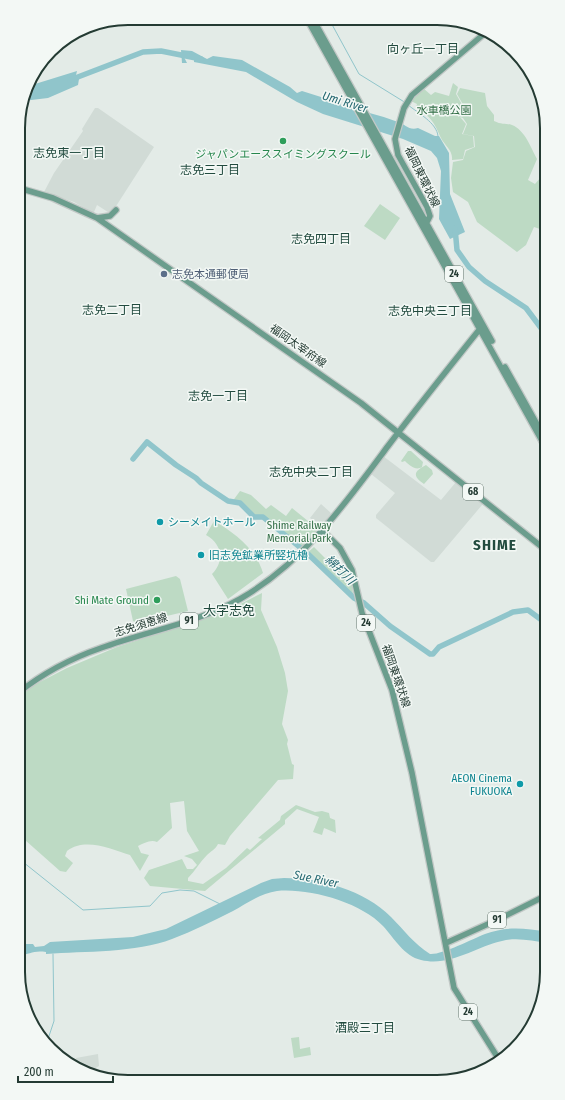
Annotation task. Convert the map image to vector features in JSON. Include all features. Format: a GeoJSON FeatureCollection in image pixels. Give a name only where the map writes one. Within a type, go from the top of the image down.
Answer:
{"type":"FeatureCollection","features":[{"type":"Feature","properties":{"kind":"main road","name":"24"},"geometry":{"type":"LineString","coordinates":[[310,25],[373,133]]}},
{"type":"Feature","properties":{"kind":"main road","name":"24"},"geometry":{"type":"LineString","coordinates":[[316,25],[364,112],[373,133]]}},
{"type":"Feature","properties":{"kind":"main road","name":"福岡東環状線"},"geometry":{"type":"LineString","coordinates":[[425,226],[430,216],[398,155],[395,137],[406,104],[482,36]]}},
{"type":"Feature","properties":{"kind":"main road","name":"福岡東環状線"},"geometry":{"type":"LineString","coordinates":[[373,133],[540,430]]}},
{"type":"Feature","properties":{"kind":"main road","name":"福岡太宰府線"},"geometry":{"type":"LineString","coordinates":[[25,190],[54,198],[97,218],[361,403],[540,545]]}},
{"type":"Feature","properties":{"kind":"main road"},"geometry":{"type":"LineString","coordinates":[[97,218],[110,216],[116,210]]}},
{"type":"Feature","properties":{"kind":"main road","name":"福岡東環状線"},"geometry":{"type":"LineString","coordinates":[[482,327],[540,437]]}},
{"type":"Feature","properties":{"kind":"main road"},"geometry":{"type":"LineString","coordinates":[[322,530],[482,327]]}},
{"type":"Feature","properties":{"kind":"main road","name":"福岡東環状線"},"geometry":{"type":"LineString","coordinates":[[322,530],[340,548],[352,570],[362,613],[392,690],[412,773],[447,946]]}},
{"type":"Feature","properties":{"kind":"main road","name":"志免須恵線"},"geometry":{"type":"LineString","coordinates":[[25,688],[44,676],[101,648],[190,621],[228,605],[266,584],[285,569],[322,530]]}},
{"type":"Feature","properties":{"kind":"main road","name":"91"},"geometry":{"type":"LineString","coordinates":[[447,946],[540,899]]}},
{"type":"Feature","properties":{"kind":"main road","name":"24"},"geometry":{"type":"LineString","coordinates":[[447,946],[457,995],[497,1056]]}},
{"type":"Feature","properties":{"kind":"shaded area"},"geometry":{"type":"Polygon","coordinates":[[[95,108],[98,108],[154,147],[111,214],[97,205],[94,212],[91,212],[74,202],[44,192],[54,173],[83,131],[82,129],[95,108]]]}},
{"type":"Feature","properties":{"kind":"shaded area"},"geometry":{"type":"Polygon","coordinates":[[[383,456],[441,500],[456,482],[482,501],[482,505],[434,562],[431,562],[376,518],[376,515],[395,493],[371,474],[383,456]]]}},
{"type":"Feature","properties":{"kind":"shaded area"},"geometry":{"type":"Polygon","coordinates":[[[321,504],[331,513],[324,523],[318,524],[310,518],[321,504]]]}},
{"type":"Feature","properties":{"kind":"shaded area"},"geometry":{"type":"Polygon","coordinates":[[[98,1054],[99,1066],[94,1069],[89,1067],[76,1061],[76,1058],[98,1054]]]}},
{"type":"Feature","properties":{"kind":"green space","name":"水車橋公園"},"geometry":{"type":"Polygon","coordinates":[[[453,83],[458,87],[456,94],[464,108],[458,117],[464,113],[465,108],[457,94],[460,88],[485,93],[487,106],[494,115],[494,121],[517,127],[524,135],[537,159],[528,180],[535,184],[540,178],[540,229],[534,227],[526,245],[517,252],[477,222],[468,202],[453,192],[451,178],[453,162],[463,160],[466,151],[475,147],[474,136],[463,134],[467,124],[463,118],[460,117],[466,124],[462,134],[473,136],[474,147],[465,150],[463,159],[452,160],[450,151],[432,121],[416,108],[417,104],[411,101],[423,88],[431,95],[435,92],[449,96],[453,83]]]}},
{"type":"Feature","properties":{"kind":"green space"},"geometry":{"type":"Polygon","coordinates":[[[380,204],[400,218],[385,240],[364,226],[380,204]]]}},
{"type":"Feature","properties":{"kind":"green space"},"geometry":{"type":"Polygon","coordinates":[[[408,451],[411,451],[423,462],[422,467],[415,468],[405,461],[401,461],[408,451]]]}},
{"type":"Feature","properties":{"kind":"green space"},"geometry":{"type":"Polygon","coordinates":[[[426,465],[432,470],[433,474],[424,484],[417,478],[416,473],[419,469],[426,465]]]}},
{"type":"Feature","properties":{"kind":"green space","name":"Shime Railway Memorial Park"},"geometry":{"type":"Polygon","coordinates":[[[240,491],[251,495],[266,509],[271,505],[286,516],[292,508],[319,530],[301,551],[263,516],[254,516],[238,502],[232,502],[240,491]]]}},
{"type":"Feature","properties":{"kind":"green space"},"geometry":{"type":"Polygon","coordinates":[[[214,521],[244,542],[260,564],[263,573],[228,599],[212,574],[219,564],[220,553],[216,543],[206,535],[214,521]]]}},
{"type":"Feature","properties":{"kind":"green space","name":"Shime Railway Memorial Park"},"geometry":{"type":"Polygon","coordinates":[[[314,547],[327,560],[335,560],[352,582],[353,597],[306,554],[314,547]]]}},
{"type":"Feature","properties":{"kind":"green space","name":"Shi Mate Ground"},"geometry":{"type":"Polygon","coordinates":[[[176,576],[180,579],[188,611],[137,623],[133,621],[126,589],[176,576]]]}},
{"type":"Feature","properties":{"kind":"green space"},"geometry":{"type":"Polygon","coordinates":[[[262,593],[261,610],[277,647],[285,673],[288,691],[282,724],[288,740],[287,744],[292,764],[294,765],[293,779],[278,780],[230,836],[225,845],[218,844],[188,878],[188,881],[203,884],[226,868],[247,848],[250,850],[262,839],[258,838],[280,820],[281,816],[296,805],[315,812],[322,811],[329,813],[330,818],[335,820],[336,833],[324,828],[322,835],[313,832],[319,817],[297,809],[285,820],[285,824],[205,891],[150,886],[144,878],[149,870],[182,859],[187,869],[193,869],[197,865],[192,859],[184,856],[199,851],[187,831],[184,801],[170,803],[172,828],[157,842],[150,841],[138,846],[141,853],[149,855],[140,871],[130,855],[106,847],[82,845],[67,851],[65,856],[73,863],[66,872],[60,871],[25,840],[25,692],[34,685],[67,668],[117,647],[227,611],[262,593]]]}},
{"type":"Feature","properties":{"kind":"green space"},"geometry":{"type":"Polygon","coordinates":[[[299,1037],[300,1049],[310,1047],[311,1055],[294,1058],[291,1038],[299,1037]]]}},
{"type":"Feature","properties":{"kind":"water"},"geometry":{"type":"Polygon","coordinates":[[[181,50],[192,51],[207,59],[213,56],[242,60],[290,87],[297,93],[302,91],[340,103],[341,106],[377,115],[412,129],[418,128],[435,136],[439,136],[449,153],[450,194],[465,232],[450,239],[439,219],[441,171],[437,158],[431,151],[403,139],[323,114],[297,102],[246,72],[194,62],[194,57],[187,56],[184,57],[187,63],[182,63],[181,50]]]}},
{"type":"Feature","properties":{"kind":"water"},"geometry":{"type":"Polygon","coordinates":[[[77,71],[76,75],[79,79],[78,85],[48,98],[29,100],[35,84],[77,71]]]}},
{"type":"Feature","properties":{"kind":"water"},"geometry":{"type":"Polygon","coordinates":[[[284,878],[313,880],[341,887],[355,893],[380,908],[391,917],[414,941],[430,954],[442,952],[493,931],[508,929],[540,931],[540,942],[513,939],[492,944],[452,959],[442,961],[421,960],[404,951],[383,926],[373,917],[361,910],[333,898],[319,894],[277,891],[265,894],[203,926],[158,944],[110,951],[46,954],[46,952],[38,952],[25,954],[25,944],[33,944],[35,947],[44,946],[50,942],[133,937],[166,929],[272,879],[284,878]]]}},
{"type":"Feature","properties":{"kind":"waterway"},"geometry":{"type":"LineString","coordinates":[[332,25],[359,74],[406,103]]}},
{"type":"Feature","properties":{"kind":"waterway","name":"Umi River"},"geometry":{"type":"LineString","coordinates":[[70,80],[143,52],[161,51],[201,59]]}},
{"type":"Feature","properties":{"kind":"waterway"},"geometry":{"type":"LineString","coordinates":[[408,105],[431,123],[437,131],[438,136]]}},
{"type":"Feature","properties":{"kind":"waterway","name":"Umi River"},"geometry":{"type":"LineString","coordinates":[[455,228],[457,250],[469,267],[485,281],[526,308],[540,327]]}},
{"type":"Feature","properties":{"kind":"waterway","name":"綿打川"},"geometry":{"type":"LineString","coordinates":[[133,459],[147,442],[176,465],[228,501],[240,503],[254,517],[263,517],[308,554],[354,598],[364,603],[390,626],[430,654],[433,654],[439,647],[513,612],[528,610],[540,619]]}},
{"type":"Feature","properties":{"kind":"waterway"},"geometry":{"type":"LineString","coordinates":[[25,864],[83,910],[150,906],[162,893],[180,890],[194,891],[220,904]]}},
{"type":"Feature","properties":{"kind":"waterway"},"geometry":{"type":"LineString","coordinates":[[49,1037],[54,1021],[53,954]]}},
{"type":"Feature","properties":{"kind":"place","name":"ジャパンエーススイミングスクール"},"geometry":{"type":"Point","coordinates":[283,141]}},
{"type":"Feature","properties":{"kind":"place","name":"志免本通郵便局"},"geometry":{"type":"Point","coordinates":[164,274]}},
{"type":"Feature","properties":{"kind":"place","name":"シーメイトホール"},"geometry":{"type":"Point","coordinates":[160,522]}},
{"type":"Feature","properties":{"kind":"place","name":"旧志免鉱業所竪坑櫓"},"geometry":{"type":"Point","coordinates":[201,555]}},
{"type":"Feature","properties":{"kind":"place","name":"Shi Mate Ground"},"geometry":{"type":"Point","coordinates":[157,600]}},
{"type":"Feature","properties":{"kind":"place","name":"AEON Cinema FUKUOKA"},"geometry":{"type":"Point","coordinates":[520,784]}},
{"type":"Feature","properties":{"kind":"district","name":"向ヶ丘一丁目"},"geometry":{"type":"Point","coordinates":[423,49]}},
{"type":"Feature","properties":{"kind":"district","name":"志免東一丁目"},"geometry":{"type":"Point","coordinates":[69,153]}},
{"type":"Feature","properties":{"kind":"district","name":"志免三丁目"},"geometry":{"type":"Point","coordinates":[210,170]}},
{"type":"Feature","properties":{"kind":"district","name":"志免四丁目"},"geometry":{"type":"Point","coordinates":[321,239]}},
{"type":"Feature","properties":{"kind":"district","name":"志免二丁目"},"geometry":{"type":"Point","coordinates":[112,310]}},
{"type":"Feature","properties":{"kind":"district","name":"志免中央三丁目"},"geometry":{"type":"Point","coordinates":[430,311]}},
{"type":"Feature","properties":{"kind":"district","name":"志免一丁目"},"geometry":{"type":"Point","coordinates":[218,396]}},
{"type":"Feature","properties":{"kind":"district","name":"志免中央二丁目"},"geometry":{"type":"Point","coordinates":[311,472]}},
{"type":"Feature","properties":{"kind":"district","name":"SHIME"},"geometry":{"type":"Point","coordinates":[495,545]}},
{"type":"Feature","properties":{"kind":"district","name":"大字志免"},"geometry":{"type":"Point","coordinates":[229,610]}},
{"type":"Feature","properties":{"kind":"district","name":"酒殿三丁目"},"geometry":{"type":"Point","coordinates":[365,1028]}},
{"type":"Feature","properties":{"kind":"water label","name":"Sue River"},"geometry":{"type":"Point","coordinates":[316,879]}}]}
